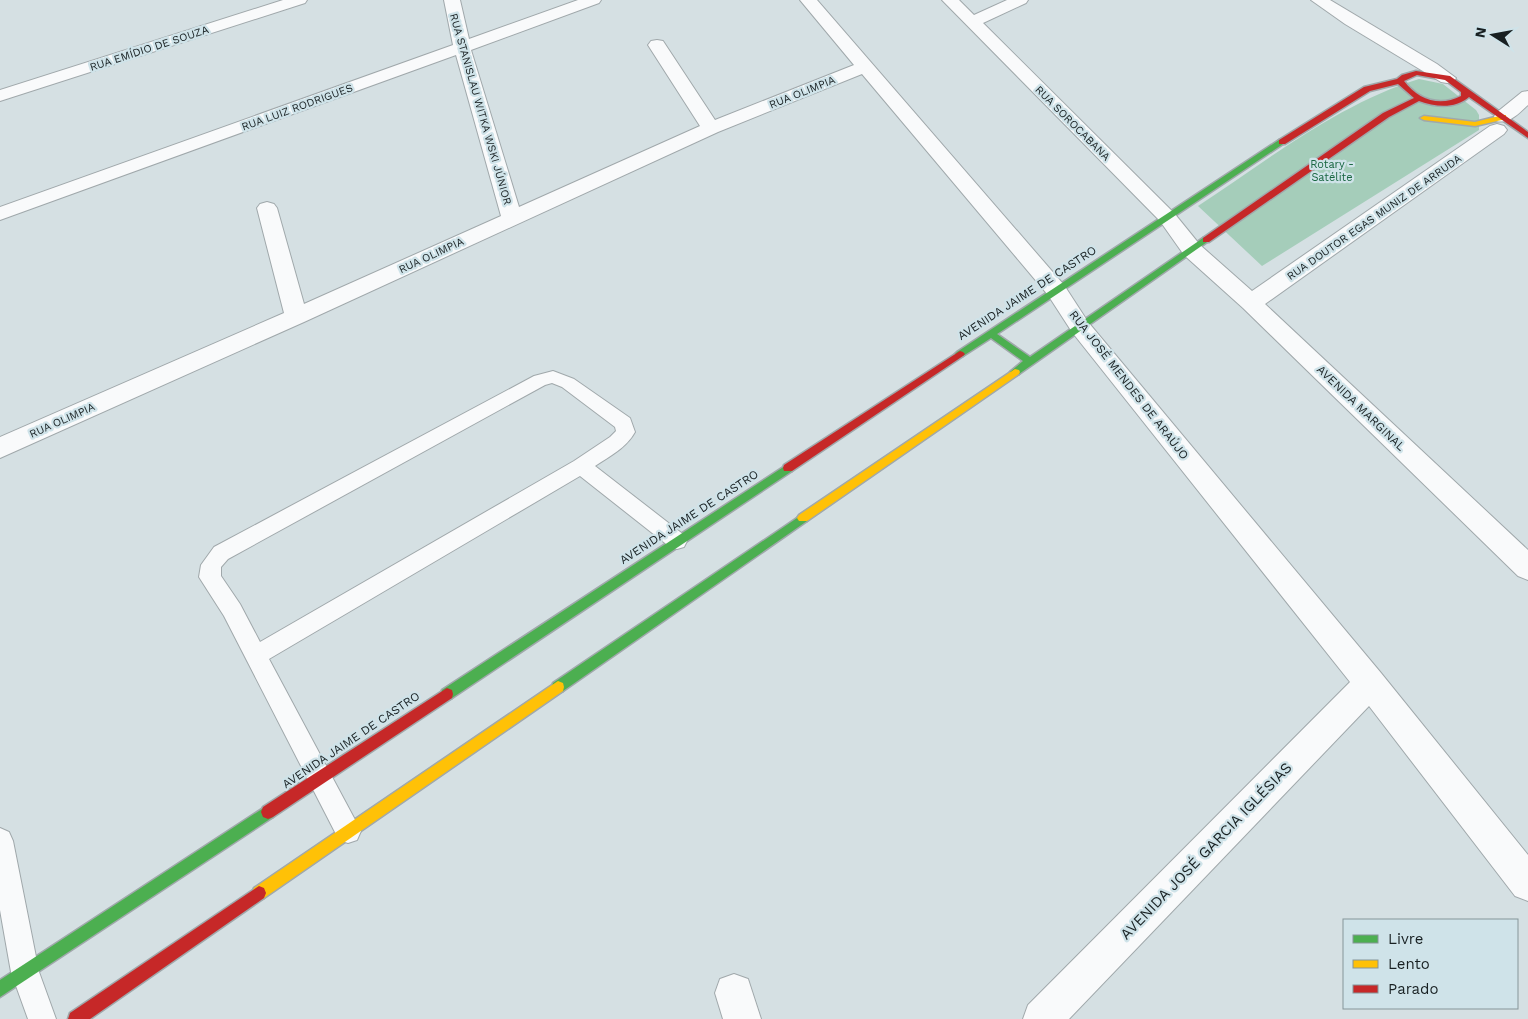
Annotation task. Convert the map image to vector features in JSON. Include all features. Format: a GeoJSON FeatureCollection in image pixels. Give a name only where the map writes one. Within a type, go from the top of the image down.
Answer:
{"type":"FeatureCollection","features":[{"type":"Feature","properties":{"kind":"street","name":"RUA EMÍDIO DE SOUZA"},"geometry":{"type":"LineString","coordinates":[[0,96],[299,0]]}},
{"type":"Feature","properties":{"kind":"street","name":"RUA STANISLAU WITKA WSKI JÚNIOR"},"geometry":{"type":"LineString","coordinates":[[452,0],[462,48],[512,218]]}},
{"type":"Feature","properties":{"kind":"street","name":"RUA LUIZ RODRIGUES"},"geometry":{"type":"LineString","coordinates":[[0,214],[593,0]]}},
{"type":"Feature","properties":{"kind":"street","name":"RUA JOSÉ MENDES DE ARAÚJO"},"geometry":{"type":"LineString","coordinates":[[808,0],[1056,290],[1080,327],[1370,683],[1528,883]]}},
{"type":"Feature","properties":{"kind":"street","name":"RUA SOROCABANA"},"geometry":{"type":"LineString","coordinates":[[950,0],[1167,217],[1192,250]]}},
{"type":"Feature","properties":{"kind":"street"},"geometry":{"type":"LineString","coordinates":[[972,22],[1020,0]]}},
{"type":"Feature","properties":{"kind":"street"},"geometry":{"type":"LineString","coordinates":[[1319,0],[1342,16],[1402,49],[1447,78],[1500,123],[1528,143]]}},
{"type":"Feature","properties":{"kind":"street"},"geometry":{"type":"LineString","coordinates":[[1342,16],[1380,49],[1402,78],[1404,90],[1418,99],[1435,103],[1455,103],[1466,97],[1465,92]]}},
{"type":"Feature","properties":{"kind":"street"},"geometry":{"type":"LineString","coordinates":[[656,45],[711,128]]}},
{"type":"Feature","properties":{"kind":"street","name":"RUA OLIMPIA"},"geometry":{"type":"LineString","coordinates":[[0,448],[296,317],[711,128],[864,67]]}},
{"type":"Feature","properties":{"kind":"street","name":"AVENIDA JAIME DE CASTRO"},"geometry":{"type":"LineString","coordinates":[[0,989],[1056,290],[1367,89],[1416,73],[1447,78]]}},
{"type":"Feature","properties":{"kind":"street","name":"RUA DOUTOR EGAS MUNIZ DE ARRUDA"},"geometry":{"type":"LineString","coordinates":[[1251,303],[1500,123],[1528,96]]}},
{"type":"Feature","properties":{"kind":"street"},"geometry":{"type":"LineString","coordinates":[[76,1019],[1386,115],[1418,99]]}},
{"type":"Feature","properties":{"kind":"street"},"geometry":{"type":"LineString","coordinates":[[1435,103],[1455,116],[1475,124]]}},
{"type":"Feature","properties":{"kind":"street"},"geometry":{"type":"LineString","coordinates":[[1378,122],[1408,118],[1432,118],[1475,124],[1500,123],[1528,136]]}},
{"type":"Feature","properties":{"kind":"street"},"geometry":{"type":"LineString","coordinates":[[267,208],[296,317]]}},
{"type":"Feature","properties":{"kind":"street","name":"AVENIDA MARGINAL"},"geometry":{"type":"LineString","coordinates":[[1192,250],[1251,303],[1528,568]]}},
{"type":"Feature","properties":{"kind":"street"},"geometry":{"type":"LineString","coordinates":[[991,334],[1030,361]]}},
{"type":"Feature","properties":{"kind":"street","name":"AVENIDA JOSÉ GARCIA IGLÉSIAS"},"geometry":{"type":"LineString","coordinates":[[1042,1019],[1370,683]]}},
{"type":"Feature","properties":{"kind":"lane"},"geometry":{"type":"LineString","coordinates":[[255,656],[581,466],[618,442],[626,432],[623,423],[568,383],[553,377],[540,380],[221,553],[211,565],[210,577],[232,610],[255,656],[348,831]]}},
{"type":"Feature","properties":{"kind":"lane"},"geometry":{"type":"LineString","coordinates":[[581,466],[677,541]]}},
{"type":"Feature","properties":{"kind":"lane"},"geometry":{"type":"LineString","coordinates":[[0,841],[25,972],[42,1019]]}},
{"type":"Feature","properties":{"kind":"green space","name":"Rotary - Satélite"},"geometry":{"type":"Polygon","coordinates":[[[1419,79],[1443,84],[1476,110],[1479,115],[1479,130],[1262,266],[1198,206],[1277,152],[1332,118],[1389,90],[1419,79]]]}},
{"type":"Feature","properties":{"kind":"traffic: fast"},"geometry":{"type":"LineString","coordinates":[[960,354],[1282,142]]}},
{"type":"Feature","properties":{"kind":"traffic: fast"},"geometry":{"type":"LineString","coordinates":[[1015,372],[1206,240]]}},
{"type":"Feature","properties":{"kind":"traffic: fast"},"geometry":{"type":"LineString","coordinates":[[991,334],[1030,361]]}},
{"type":"Feature","properties":{"kind":"traffic: fast"},"geometry":{"type":"LineString","coordinates":[[447,694],[788,468]]}},
{"type":"Feature","properties":{"kind":"traffic: fast"},"geometry":{"type":"LineString","coordinates":[[558,687],[803,518]]}},
{"type":"Feature","properties":{"kind":"traffic: fast"},"geometry":{"type":"LineString","coordinates":[[0,989],[268,812]]}},
{"type":"Feature","properties":{"kind":"traffic: slow"},"geometry":{"type":"LineString","coordinates":[[1424,118],[1475,124],[1503,117]]}},
{"type":"Feature","properties":{"kind":"traffic: slow"},"geometry":{"type":"LineString","coordinates":[[803,518],[1015,372]]}},
{"type":"Feature","properties":{"kind":"traffic: slow"},"geometry":{"type":"LineString","coordinates":[[259,893],[558,687]]}},
{"type":"Feature","properties":{"kind":"traffic: jam"},"geometry":{"type":"LineString","coordinates":[[1465,92],[1465,97],[1457,101],[1439,104],[1421,99],[1400,81],[1416,73],[1447,78],[1528,136]]}},
{"type":"Feature","properties":{"kind":"traffic: jam"},"geometry":{"type":"LineString","coordinates":[[1282,142],[1367,89],[1400,81]]}},
{"type":"Feature","properties":{"kind":"traffic: jam"},"geometry":{"type":"LineString","coordinates":[[1206,240],[1386,115],[1418,99]]}},
{"type":"Feature","properties":{"kind":"traffic: jam"},"geometry":{"type":"LineString","coordinates":[[788,468],[960,354]]}},
{"type":"Feature","properties":{"kind":"traffic: jam"},"geometry":{"type":"LineString","coordinates":[[268,812],[447,694]]}},
{"type":"Feature","properties":{"kind":"traffic: jam"},"geometry":{"type":"LineString","coordinates":[[76,1019],[259,893]]}}]}
